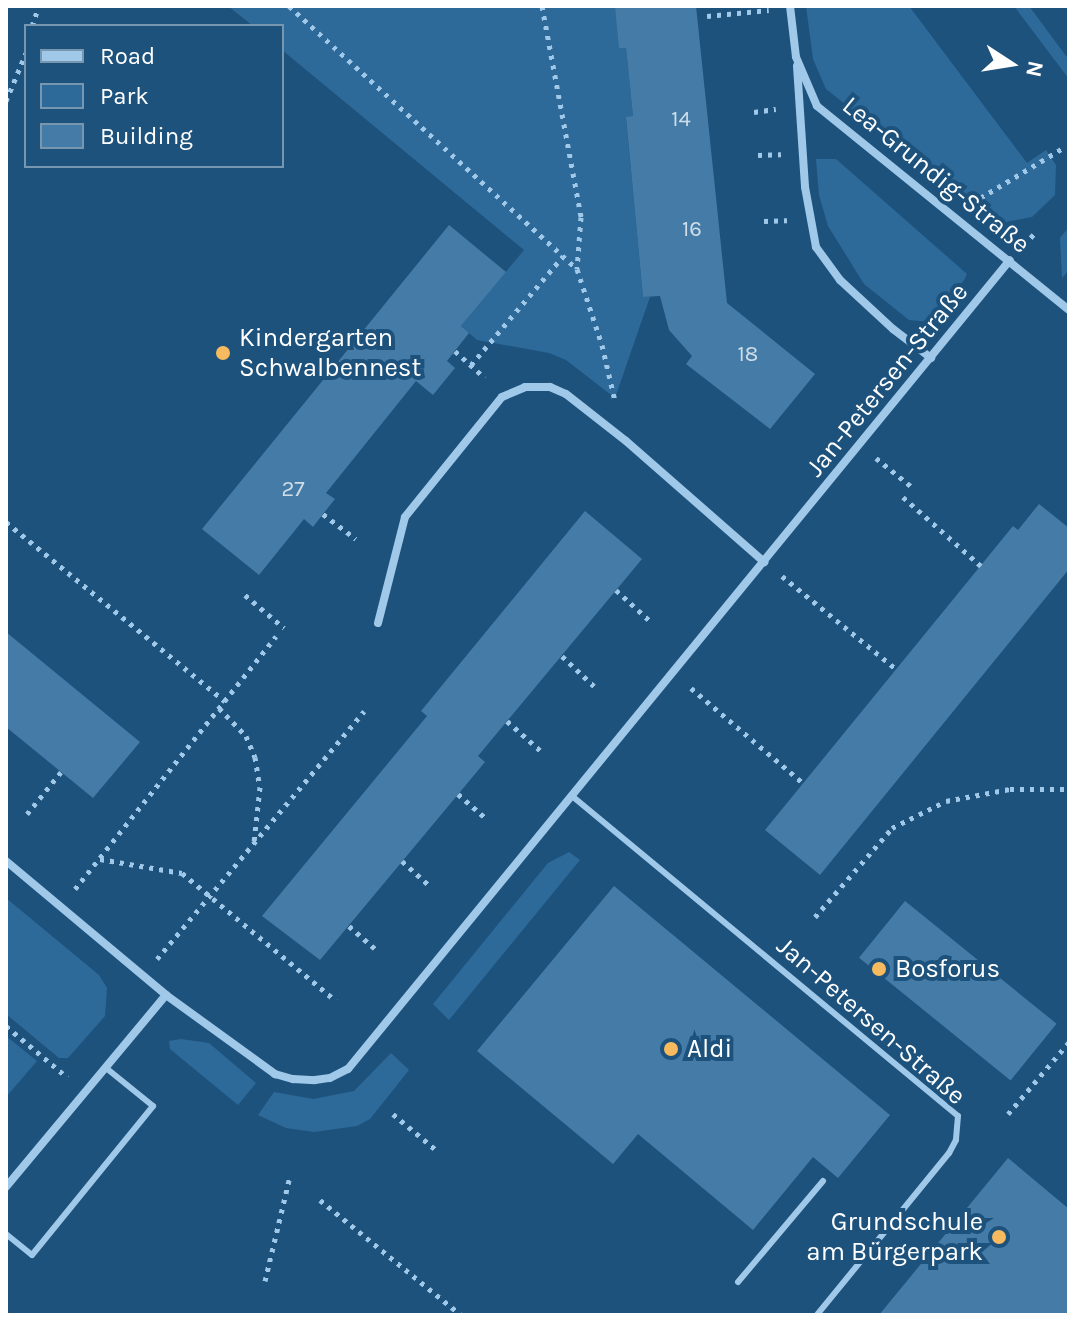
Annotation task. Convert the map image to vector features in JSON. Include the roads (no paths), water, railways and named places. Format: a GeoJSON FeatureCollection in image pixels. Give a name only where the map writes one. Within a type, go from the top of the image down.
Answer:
{"type":"FeatureCollection","features":[{"type":"Feature","properties":{"kind":"street","name":"Lea-Grundig-Straße"},"geometry":{"type":"LineString","coordinates":[[790,8],[805,187],[816,247],[840,280],[893,329],[931,358]]}},
{"type":"Feature","properties":{"kind":"street","name":"Lea-Grundig-Straße"},"geometry":{"type":"LineString","coordinates":[[796,57],[817,106],[1069,310]]}},
{"type":"Feature","properties":{"kind":"street","name":"Jan-Petersen-Straße"},"geometry":{"type":"LineString","coordinates":[[6,861],[166,995],[275,1074],[315,1080],[343,1072],[382,1032],[1010,260]]}},
{"type":"Feature","properties":{"kind":"street"},"geometry":{"type":"LineString","coordinates":[[378,623],[405,517],[502,397],[525,387],[550,387],[566,394],[626,441],[764,562]]}},
{"type":"Feature","properties":{"kind":"street"},"geometry":{"type":"LineString","coordinates":[[6,1187],[166,995]]}},
{"type":"Feature","properties":{"kind":"lane","name":"Jan-Petersen-Straße"},"geometry":{"type":"LineString","coordinates":[[572,796],[958,1116],[956,1140],[949,1153],[817,1315]]}},
{"type":"Feature","properties":{"kind":"lane"},"geometry":{"type":"LineString","coordinates":[[6,1234],[32,1255],[153,1106],[106,1068]]}},
{"type":"Feature","properties":{"kind":"lane"},"geometry":{"type":"LineString","coordinates":[[738,1282],[823,1181]]}},
{"type":"Feature","properties":{"kind":"place","name":"Kindergarten Schwalbennest"},"geometry":{"type":"Point","coordinates":[223,353]}},
{"type":"Feature","properties":{"kind":"place","name":"Bosforus"},"geometry":{"type":"Point","coordinates":[879,969]}},
{"type":"Feature","properties":{"kind":"place","name":"Aldi"},"geometry":{"type":"Point","coordinates":[671,1049]}},
{"type":"Feature","properties":{"kind":"place","name":"Grundschule am Bürgerpark"},"geometry":{"type":"Point","coordinates":[999,1237]}}]}
